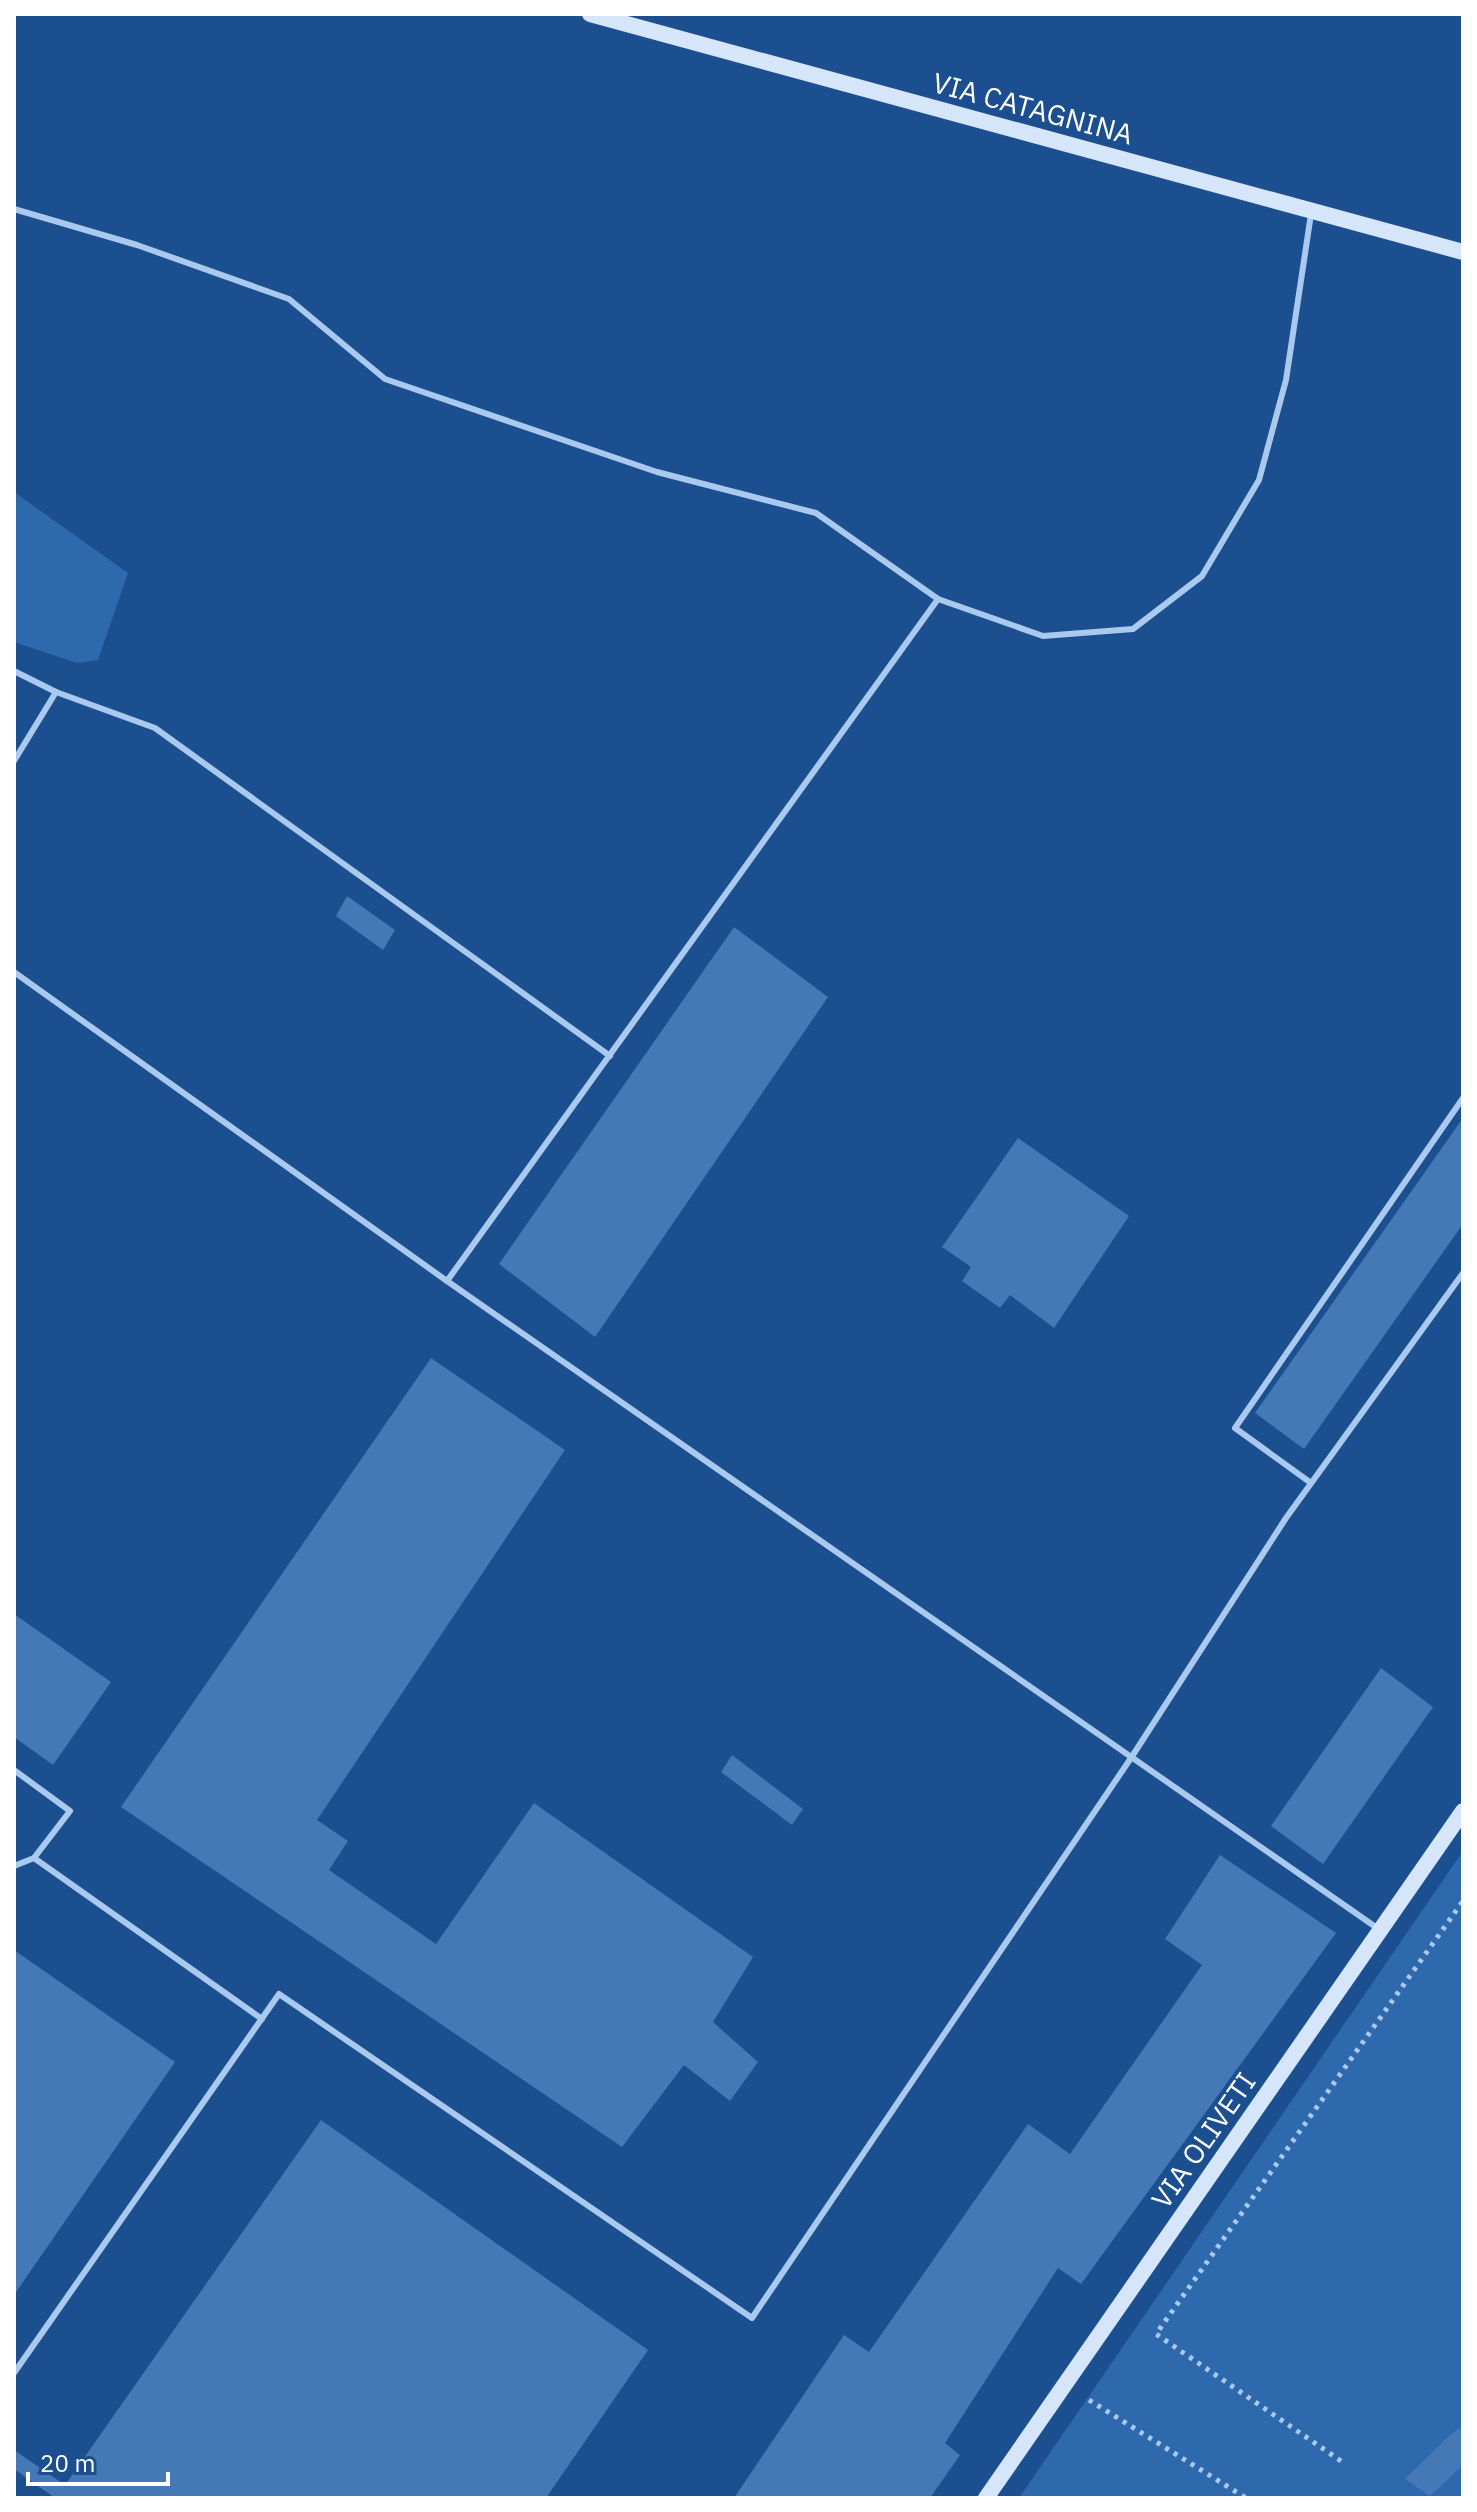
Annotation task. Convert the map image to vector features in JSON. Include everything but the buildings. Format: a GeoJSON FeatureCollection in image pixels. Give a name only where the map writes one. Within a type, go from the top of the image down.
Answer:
{"type":"FeatureCollection","features":[{"type":"Feature","properties":{"kind":"main road","name":"VIA CATAGNINA"},"geometry":{"type":"LineString","coordinates":[[590,14],[1463,252]]}},
{"type":"Feature","properties":{"kind":"main road","name":"VIA OLIVETI"},"geometry":{"type":"LineString","coordinates":[[986,2498],[1463,1811]]}},
{"type":"Feature","properties":{"kind":"lane"},"geometry":{"type":"LineString","coordinates":[[14,209],[137,245],[289,299],[385,379],[657,472],[816,513],[938,599],[1043,636],[1133,629],[1202,576],[1259,480],[1286,380],[1312,211]]}},
{"type":"Feature","properties":{"kind":"lane"},"geometry":{"type":"LineString","coordinates":[[447,1281],[938,599]]}},
{"type":"Feature","properties":{"kind":"lane"},"geometry":{"type":"LineString","coordinates":[[14,671],[56,692],[155,728],[610,1056]]}},
{"type":"Feature","properties":{"kind":"lane"},"geometry":{"type":"LineString","coordinates":[[14,761],[56,692]]}},
{"type":"Feature","properties":{"kind":"lane"},"geometry":{"type":"LineString","coordinates":[[14,972],[447,1281],[1380,1930]]}},
{"type":"Feature","properties":{"kind":"lane"},"geometry":{"type":"LineString","coordinates":[[1311,1483],[1235,1428],[1463,1098]]}},
{"type":"Feature","properties":{"kind":"lane"},"geometry":{"type":"LineString","coordinates":[[14,2373],[279,1994],[752,2318],[1131,1758],[1286,1518],[1463,1273]]}},
{"type":"Feature","properties":{"kind":"lane"},"geometry":{"type":"LineString","coordinates":[[14,1770],[70,1811],[34,1858],[14,1866]]}},
{"type":"Feature","properties":{"kind":"lane"},"geometry":{"type":"LineString","coordinates":[[34,1858],[262,2019]]}},
{"type":"Feature","properties":{"kind":"path"},"geometry":{"type":"LineString","coordinates":[[1341,2461],[1156,2334],[1463,1901]]}},
{"type":"Feature","properties":{"kind":"path"},"geometry":{"type":"LineString","coordinates":[[1065,2385],[1246,2498]]}},
{"type":"Feature","properties":{"kind":"shaded area"},"geometry":{"type":"Polygon","coordinates":[[[14,492],[128,573],[98,660],[77,663],[14,642],[14,492]]]}},
{"type":"Feature","properties":{"kind":"shaded area"},"geometry":{"type":"Polygon","coordinates":[[[1463,1851],[1463,2498],[1019,2498],[1463,1851]]]}}]}
